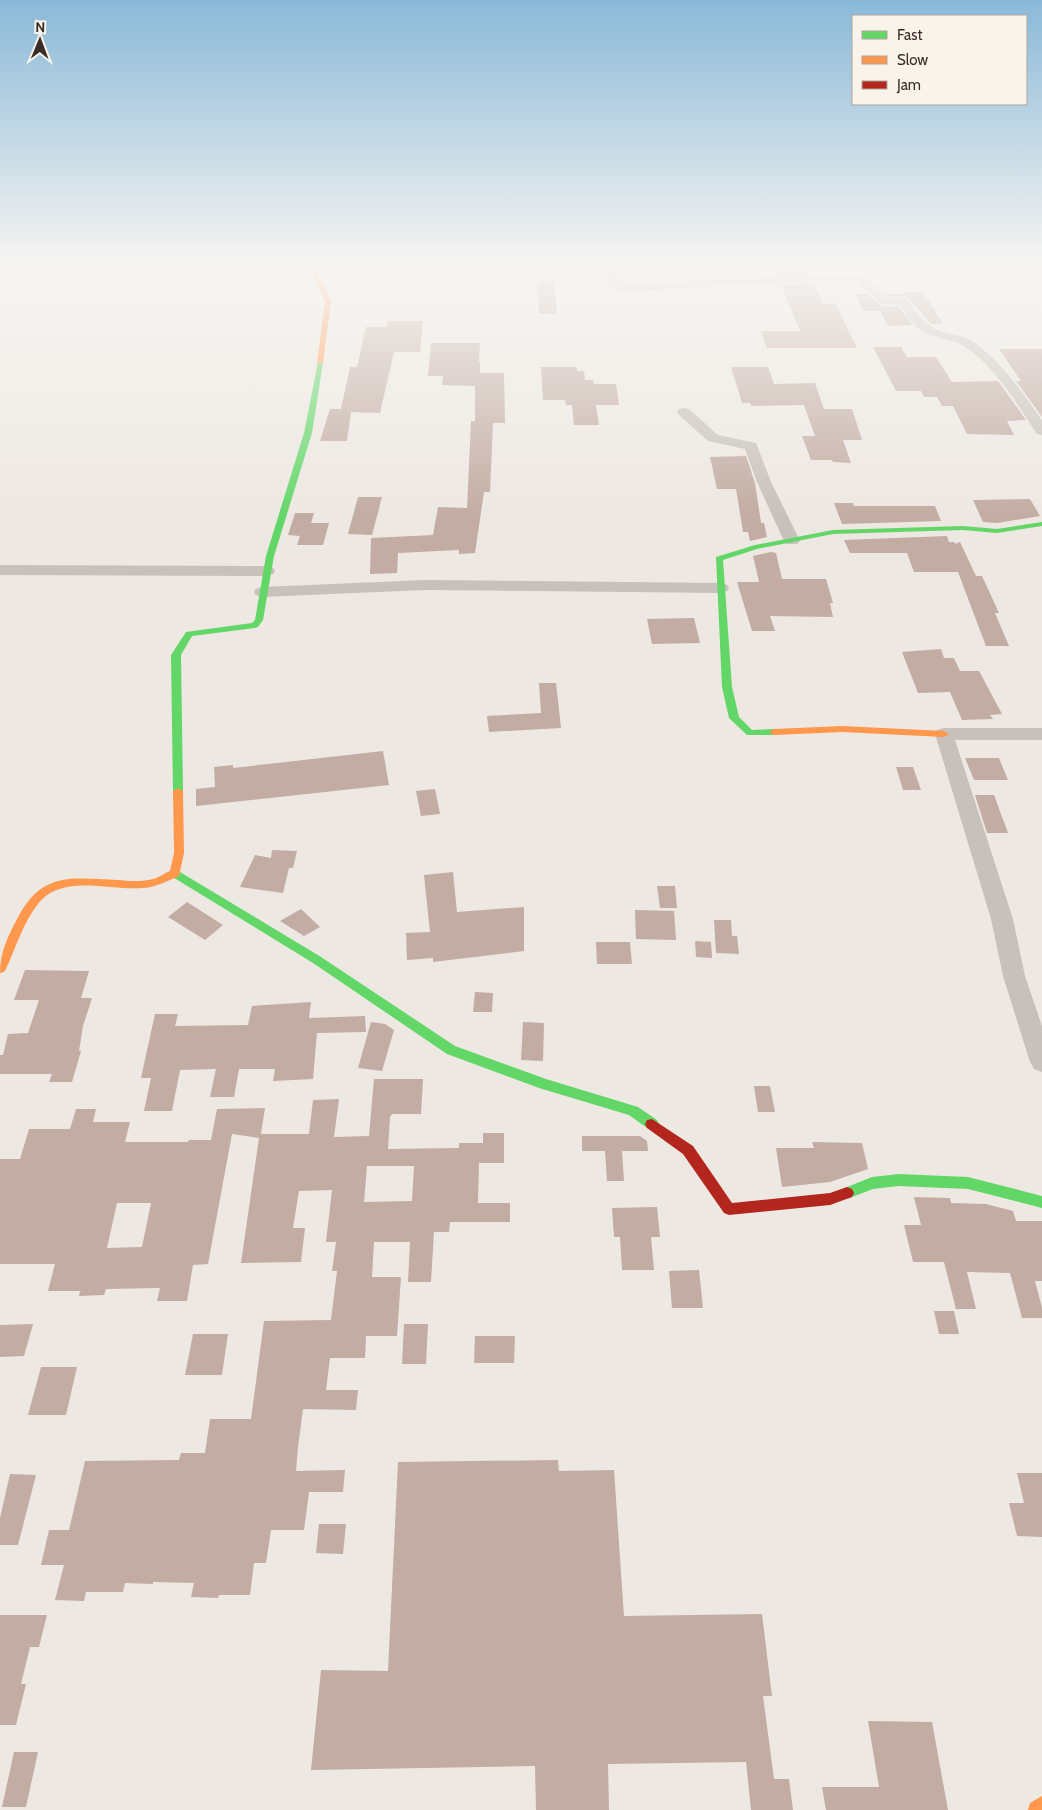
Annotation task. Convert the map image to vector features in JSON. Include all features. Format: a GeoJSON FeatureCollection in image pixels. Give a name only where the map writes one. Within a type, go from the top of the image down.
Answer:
{"type":"FeatureCollection","features":[{"type":"Feature","properties":{"kind":"street"},"geometry":{"type":"LineString","coordinates":[[175,873],[179,853],[176,655],[189,634],[255,625],[259,620],[262,592],[267,571],[308,433],[323,348]]}},
{"type":"Feature","properties":{"kind":"street"},"geometry":{"type":"LineString","coordinates":[[973,348],[1016,393],[1042,431]]}},
{"type":"Feature","properties":{"kind":"street"},"geometry":{"type":"LineString","coordinates":[[684,412],[713,438],[751,446],[764,482],[792,541]]}},
{"type":"Feature","properties":{"kind":"street"},"geometry":{"type":"LineString","coordinates":[[1042,524],[997,531],[963,528],[833,532],[755,548],[719,559],[727,687],[734,718],[738,724],[750,732],[842,729],[944,734],[1042,734]]}},
{"type":"Feature","properties":{"kind":"street"},"geometry":{"type":"LineString","coordinates":[[0,570],[267,571]]}},
{"type":"Feature","properties":{"kind":"street"},"geometry":{"type":"LineString","coordinates":[[262,592],[425,585],[720,588]]}},
{"type":"Feature","properties":{"kind":"street"},"geometry":{"type":"LineString","coordinates":[[944,734],[1002,919],[1014,976],[1042,1062]]}},
{"type":"Feature","properties":{"kind":"street"},"geometry":{"type":"LineString","coordinates":[[0,969],[32,906],[41,892],[50,887],[82,883],[154,883],[175,873]]}},
{"type":"Feature","properties":{"kind":"street"},"geometry":{"type":"LineString","coordinates":[[175,873],[317,960],[451,1050],[544,1084],[633,1111],[688,1150],[729,1210],[830,1199],[872,1183],[899,1180],[968,1183],[1042,1202]]}},
{"type":"Feature","properties":{"kind":"street"},"geometry":{"type":"LineString","coordinates":[[1037,1810],[1042,1805]]}},
{"type":"Feature","properties":{"kind":"building"},"geometry":{"type":"Polygon","coordinates":[[[361,348],[420,348],[420,352],[394,352],[380,413],[351,412],[347,441],[320,441],[330,409],[341,409],[350,367],[357,367],[361,348]]]}},
{"type":"Feature","properties":{"kind":"building"},"geometry":{"type":"Polygon","coordinates":[[[431,348],[480,348],[480,373],[504,373],[505,423],[493,423],[490,492],[484,492],[475,553],[459,554],[459,550],[398,553],[397,573],[370,574],[371,538],[433,535],[438,507],[467,508],[471,421],[475,421],[475,386],[442,385],[443,376],[428,376],[431,348]]]}},
{"type":"Feature","properties":{"kind":"building"},"geometry":{"type":"Polygon","coordinates":[[[874,348],[902,348],[907,357],[936,357],[952,382],[998,381],[1026,420],[1007,421],[1014,435],[967,434],[953,406],[942,406],[937,397],[924,397],[921,391],[896,391],[874,348]]]}},
{"type":"Feature","properties":{"kind":"building"},"geometry":{"type":"Polygon","coordinates":[[[999,349],[1042,349],[1042,417],[1016,381],[1021,381],[999,349]]]}},
{"type":"Feature","properties":{"kind":"building"},"geometry":{"type":"Polygon","coordinates":[[[541,367],[577,367],[577,371],[584,371],[585,380],[593,380],[594,384],[616,384],[619,405],[596,405],[599,425],[574,425],[572,405],[566,405],[565,400],[543,400],[541,367]]]}},
{"type":"Feature","properties":{"kind":"building"},"geometry":{"type":"Polygon","coordinates":[[[731,367],[768,367],[774,384],[815,383],[824,409],[852,409],[862,440],[843,440],[851,463],[833,462],[832,460],[811,460],[802,436],[815,436],[804,405],[751,406],[750,403],[742,403],[731,367]]]}},
{"type":"Feature","properties":{"kind":"building"},"geometry":{"type":"Polygon","coordinates":[[[746,456],[755,483],[761,523],[764,523],[767,537],[750,541],[748,532],[743,532],[736,489],[717,489],[710,457],[746,456]]]}},
{"type":"Feature","properties":{"kind":"building"},"geometry":{"type":"Polygon","coordinates":[[[358,497],[382,497],[372,535],[348,534],[358,497]]]}},
{"type":"Feature","properties":{"kind":"building"},"geometry":{"type":"Polygon","coordinates":[[[1030,499],[1040,516],[997,523],[983,522],[973,500],[1030,499]]]}},
{"type":"Feature","properties":{"kind":"building"},"geometry":{"type":"Polygon","coordinates":[[[834,503],[853,503],[854,506],[935,506],[941,521],[842,524],[834,503]]]}},
{"type":"Feature","properties":{"kind":"building"},"geometry":{"type":"Polygon","coordinates":[[[295,513],[314,513],[311,523],[329,523],[323,545],[297,545],[300,536],[288,535],[295,513]]]}},
{"type":"Feature","properties":{"kind":"building"},"geometry":{"type":"Polygon","coordinates":[[[947,536],[949,542],[954,542],[955,544],[960,542],[976,576],[982,576],[999,613],[995,613],[1009,646],[986,646],[958,572],[914,572],[907,553],[850,553],[844,540],[947,536]]]}},
{"type":"Feature","properties":{"kind":"building"},"geometry":{"type":"Polygon","coordinates":[[[771,552],[776,553],[782,579],[826,579],[833,603],[830,603],[833,617],[770,616],[775,631],[752,631],[737,582],[759,582],[753,556],[771,552]]]}},
{"type":"Feature","properties":{"kind":"building"},"geometry":{"type":"Polygon","coordinates":[[[694,618],[700,643],[652,644],[647,619],[694,618]]]}},
{"type":"Feature","properties":{"kind":"building"},"geometry":{"type":"Polygon","coordinates":[[[941,649],[944,658],[954,658],[960,671],[979,671],[1002,714],[990,715],[993,719],[962,720],[950,692],[918,693],[902,652],[941,649]]]}},
{"type":"Feature","properties":{"kind":"building"},"geometry":{"type":"Polygon","coordinates":[[[539,683],[556,683],[561,728],[489,732],[487,716],[541,713],[539,683]]]}},
{"type":"Feature","properties":{"kind":"building"},"geometry":{"type":"Polygon","coordinates":[[[383,751],[389,785],[196,806],[196,789],[215,787],[214,767],[233,765],[233,768],[383,751]]]}},
{"type":"Feature","properties":{"kind":"building"},"geometry":{"type":"Polygon","coordinates":[[[965,758],[999,758],[1008,780],[974,780],[965,758]]]}},
{"type":"Feature","properties":{"kind":"building"},"geometry":{"type":"Polygon","coordinates":[[[896,767],[913,767],[921,790],[903,790],[896,767]]]}},
{"type":"Feature","properties":{"kind":"building"},"geometry":{"type":"Polygon","coordinates":[[[435,789],[440,814],[421,816],[416,791],[435,789]]]}},
{"type":"Feature","properties":{"kind":"building"},"geometry":{"type":"Polygon","coordinates":[[[975,795],[994,795],[1008,833],[987,833],[975,795]]]}},
{"type":"Feature","properties":{"kind":"building"},"geometry":{"type":"Polygon","coordinates":[[[272,850],[297,851],[293,868],[289,868],[283,893],[240,887],[255,855],[271,858],[272,850]]]}},
{"type":"Feature","properties":{"kind":"building"},"geometry":{"type":"Polygon","coordinates":[[[453,872],[457,912],[524,907],[524,951],[433,962],[433,958],[407,960],[406,933],[430,932],[424,875],[453,872]]]}},
{"type":"Feature","properties":{"kind":"building"},"geometry":{"type":"Polygon","coordinates":[[[657,886],[675,886],[677,908],[660,908],[657,886]]]}},
{"type":"Feature","properties":{"kind":"building"},"geometry":{"type":"Polygon","coordinates":[[[187,902],[223,925],[205,940],[168,917],[187,902]]]}},
{"type":"Feature","properties":{"kind":"building"},"geometry":{"type":"Polygon","coordinates":[[[301,909],[320,927],[304,936],[280,921],[301,909]]]}},
{"type":"Feature","properties":{"kind":"building"},"geometry":{"type":"Polygon","coordinates":[[[635,910],[674,911],[676,940],[636,939],[635,910]]]}},
{"type":"Feature","properties":{"kind":"building"},"geometry":{"type":"Polygon","coordinates":[[[714,920],[731,920],[732,936],[737,936],[739,954],[716,953],[714,920]]]}},
{"type":"Feature","properties":{"kind":"building"},"geometry":{"type":"Polygon","coordinates":[[[695,941],[711,942],[712,958],[696,957],[695,941]]]}},
{"type":"Feature","properties":{"kind":"building"},"geometry":{"type":"Polygon","coordinates":[[[596,942],[630,942],[632,964],[597,964],[596,942]]]}},
{"type":"Feature","properties":{"kind":"building"},"geometry":{"type":"Polygon","coordinates":[[[25,970],[89,971],[81,998],[92,998],[83,1026],[79,1051],[81,1051],[72,1082],[49,1082],[52,1074],[0,1074],[0,1055],[3,1055],[8,1034],[28,1033],[39,1000],[14,1000],[25,970]]]}},
{"type":"Feature","properties":{"kind":"building"},"geometry":{"type":"Polygon","coordinates":[[[475,992],[493,993],[492,1012],[473,1012],[475,992]]]}},
{"type":"Feature","properties":{"kind":"building"},"geometry":{"type":"Polygon","coordinates":[[[311,1002],[309,1018],[365,1016],[366,1032],[317,1033],[313,1079],[273,1081],[275,1069],[239,1069],[234,1097],[210,1097],[216,1069],[180,1070],[172,1111],[144,1111],[151,1078],[141,1078],[155,1014],[178,1014],[175,1026],[248,1025],[252,1006],[311,1002]]]}},
{"type":"Feature","properties":{"kind":"building"},"geometry":{"type":"Polygon","coordinates":[[[371,1022],[385,1024],[394,1030],[382,1071],[358,1068],[371,1022]]]}},
{"type":"Feature","properties":{"kind":"building"},"geometry":{"type":"Polygon","coordinates":[[[523,1022],[544,1023],[543,1061],[521,1060],[523,1022]]]}},
{"type":"Feature","properties":{"kind":"building"},"geometry":{"type":"Polygon","coordinates":[[[374,1079],[423,1079],[421,1114],[392,1114],[390,1117],[388,1149],[459,1148],[459,1143],[483,1143],[483,1133],[504,1133],[504,1163],[479,1163],[478,1203],[510,1203],[510,1222],[450,1222],[449,1232],[434,1232],[431,1282],[408,1282],[410,1242],[374,1242],[372,1277],[401,1277],[397,1336],[366,1336],[365,1358],[330,1358],[326,1390],[358,1390],[356,1410],[303,1409],[298,1447],[296,1471],[345,1470],[343,1492],[309,1492],[304,1530],[271,1530],[266,1563],[254,1563],[250,1595],[219,1595],[218,1598],[191,1597],[194,1583],[153,1582],[153,1584],[125,1583],[123,1592],[86,1592],[84,1601],[55,1600],[64,1565],[41,1565],[49,1530],[69,1530],[85,1461],[179,1460],[181,1453],[205,1453],[210,1419],[251,1419],[264,1321],[331,1320],[337,1271],[332,1271],[336,1242],[326,1242],[332,1190],[299,1191],[293,1228],[305,1228],[301,1262],[241,1263],[259,1138],[232,1134],[208,1264],[193,1265],[187,1301],[157,1301],[160,1288],[106,1289],[104,1295],[79,1296],[80,1291],[48,1291],[55,1264],[0,1264],[0,1159],[20,1159],[29,1129],[70,1129],[76,1109],[96,1109],[93,1122],[130,1122],[125,1142],[188,1142],[189,1140],[211,1140],[217,1109],[265,1108],[261,1134],[309,1134],[313,1100],[339,1099],[334,1137],[369,1136],[374,1079]],[[367,1166],[364,1202],[412,1201],[414,1166],[367,1166]],[[117,1203],[107,1248],[142,1247],[151,1203],[117,1203]]]}},
{"type":"Feature","properties":{"kind":"building"},"geometry":{"type":"Polygon","coordinates":[[[754,1086],[770,1086],[775,1112],[758,1112],[754,1086]]]}},
{"type":"Feature","properties":{"kind":"building"},"geometry":{"type":"Polygon","coordinates":[[[582,1136],[640,1136],[647,1141],[648,1151],[622,1151],[624,1181],[607,1181],[605,1151],[582,1151],[582,1136]]]}},
{"type":"Feature","properties":{"kind":"building"},"geometry":{"type":"Polygon","coordinates":[[[812,1142],[862,1143],[868,1169],[830,1182],[782,1187],[776,1148],[814,1148],[812,1142]]]}},
{"type":"Feature","properties":{"kind":"building"},"geometry":{"type":"Polygon","coordinates":[[[914,1197],[950,1198],[951,1203],[986,1204],[1013,1211],[1016,1221],[1042,1221],[1042,1281],[1035,1281],[1042,1308],[1042,1318],[1022,1318],[1010,1273],[967,1272],[976,1309],[956,1309],[944,1262],[913,1262],[904,1225],[921,1225],[914,1197]]]}},
{"type":"Feature","properties":{"kind":"building"},"geometry":{"type":"Polygon","coordinates":[[[657,1207],[660,1237],[651,1237],[654,1270],[622,1270],[620,1237],[614,1237],[612,1208],[657,1207]]]}},
{"type":"Feature","properties":{"kind":"building"},"geometry":{"type":"Polygon","coordinates":[[[699,1270],[703,1308],[672,1308],[669,1271],[699,1270]]]}},
{"type":"Feature","properties":{"kind":"building"},"geometry":{"type":"Polygon","coordinates":[[[934,1311],[954,1311],[959,1334],[939,1334],[934,1311]]]}},
{"type":"Feature","properties":{"kind":"building"},"geometry":{"type":"Polygon","coordinates":[[[33,1324],[24,1356],[0,1357],[0,1325],[33,1324]]]}},
{"type":"Feature","properties":{"kind":"building"},"geometry":{"type":"Polygon","coordinates":[[[404,1324],[428,1324],[426,1364],[402,1364],[404,1324]]]}},
{"type":"Feature","properties":{"kind":"building"},"geometry":{"type":"Polygon","coordinates":[[[193,1334],[228,1334],[222,1375],[185,1375],[193,1334]]]}},
{"type":"Feature","properties":{"kind":"building"},"geometry":{"type":"Polygon","coordinates":[[[475,1336],[515,1336],[514,1363],[474,1363],[475,1336]]]}},
{"type":"Feature","properties":{"kind":"building"},"geometry":{"type":"Polygon","coordinates":[[[41,1367],[77,1367],[66,1415],[28,1415],[41,1367]]]}},
{"type":"Feature","properties":{"kind":"building"},"geometry":{"type":"Polygon","coordinates":[[[558,1460],[559,1471],[614,1470],[624,1616],[762,1614],[772,1696],[763,1696],[774,1779],[789,1779],[793,1810],[751,1810],[746,1762],[608,1764],[609,1810],[536,1810],[535,1766],[311,1770],[321,1670],[388,1671],[398,1462],[558,1460]]]}},
{"type":"Feature","properties":{"kind":"building"},"geometry":{"type":"Polygon","coordinates":[[[1017,1473],[1042,1473],[1042,1537],[1017,1536],[1009,1503],[1024,1503],[1017,1473]]]}},
{"type":"Feature","properties":{"kind":"building"},"geometry":{"type":"Polygon","coordinates":[[[10,1474],[36,1475],[18,1545],[0,1545],[0,1518],[10,1474]]]}},
{"type":"Feature","properties":{"kind":"building"},"geometry":{"type":"Polygon","coordinates":[[[319,1524],[346,1524],[343,1554],[316,1553],[319,1524]]]}},
{"type":"Feature","properties":{"kind":"building"},"geometry":{"type":"Polygon","coordinates":[[[0,1615],[47,1615],[39,1647],[30,1647],[21,1684],[26,1684],[16,1725],[0,1725],[0,1615]]]}},
{"type":"Feature","properties":{"kind":"building"},"geometry":{"type":"Polygon","coordinates":[[[868,1721],[932,1722],[948,1810],[826,1810],[822,1787],[879,1787],[868,1721]]]}},
{"type":"Feature","properties":{"kind":"building"},"geometry":{"type":"Polygon","coordinates":[[[14,1752],[38,1752],[26,1807],[2,1807],[14,1752]]]}},
{"type":"Feature","properties":{"kind":"traffic: fast"},"geometry":{"type":"LineString","coordinates":[[178,791],[176,655],[189,634],[255,625],[259,620],[270,556],[308,433],[320,363]]}},
{"type":"Feature","properties":{"kind":"traffic: fast"},"geometry":{"type":"LineString","coordinates":[[774,732],[750,733],[734,718],[727,687],[719,559],[755,547],[833,532],[963,528],[997,531],[1042,524]]}},
{"type":"Feature","properties":{"kind":"traffic: fast"},"geometry":{"type":"LineString","coordinates":[[175,873],[317,960],[451,1050],[544,1084],[633,1111],[652,1124]]}},
{"type":"Feature","properties":{"kind":"traffic: fast"},"geometry":{"type":"LineString","coordinates":[[847,1193],[872,1183],[899,1180],[968,1183],[1042,1202]]}},
{"type":"Feature","properties":{"kind":"traffic: slow"},"geometry":{"type":"LineString","coordinates":[[320,363],[322,348]]}},
{"type":"Feature","properties":{"kind":"traffic: slow"},"geometry":{"type":"LineString","coordinates":[[774,732],[842,729],[944,734]]}},
{"type":"Feature","properties":{"kind":"traffic: slow"},"geometry":{"type":"LineString","coordinates":[[0,969],[28,910],[40,894],[50,887],[78,883],[141,885],[157,882],[175,873],[179,853],[178,791]]}},
{"type":"Feature","properties":{"kind":"traffic: slow"},"geometry":{"type":"LineString","coordinates":[[1037,1810],[1042,1805]]}},
{"type":"Feature","properties":{"kind":"traffic: jam"},"geometry":{"type":"LineString","coordinates":[[652,1124],[688,1150],[729,1209],[830,1199],[847,1193]]}}]}
